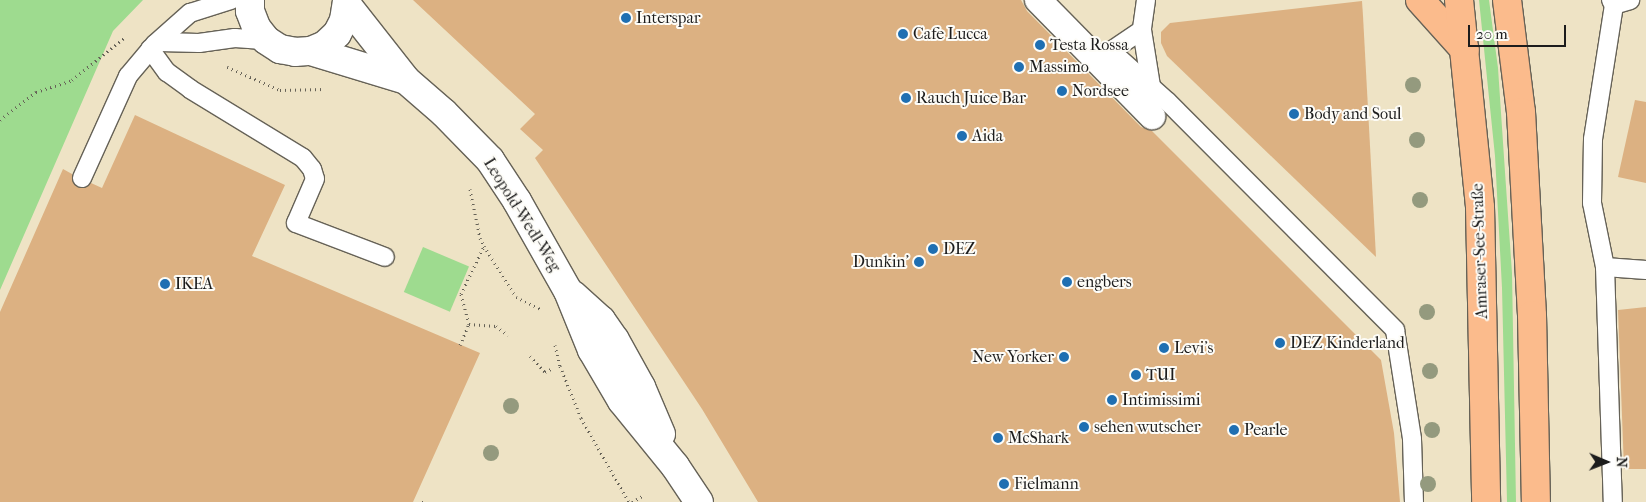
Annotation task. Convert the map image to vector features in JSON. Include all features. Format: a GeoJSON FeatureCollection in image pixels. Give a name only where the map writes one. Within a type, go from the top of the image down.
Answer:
{"type":"FeatureCollection","features":[{"type":"Feature","properties":{"kind":"main road"},"geometry":{"type":"LineString","coordinates":[[1420,0],[1465,50]]}},
{"type":"Feature","properties":{"kind":"main road","name":"Amraser-See-Straße"},"geometry":{"type":"LineString","coordinates":[[1458,0],[1465,50],[1480,207],[1486,502]]}},
{"type":"Feature","properties":{"kind":"main road"},"geometry":{"type":"LineString","coordinates":[[1507,0],[1521,112],[1532,315],[1536,502]]}},
{"type":"Feature","properties":{"kind":"street"},"geometry":{"type":"LineString","coordinates":[[250,0],[250,11],[256,27],[266,40]]}},
{"type":"Feature","properties":{"kind":"street"},"geometry":{"type":"LineString","coordinates":[[1038,0],[1152,116]]}},
{"type":"Feature","properties":{"kind":"street"},"geometry":{"type":"LineString","coordinates":[[311,51],[325,45],[337,34],[344,20],[347,2]]}},
{"type":"Feature","properties":{"kind":"street","name":"Leopold-Wedl-Weg"},"geometry":{"type":"LineString","coordinates":[[347,2],[363,27],[406,80],[444,113],[490,160],[517,201],[568,291],[601,320],[615,340],[641,387],[675,466],[699,502]]}},
{"type":"Feature","properties":{"kind":"street","name":"Leopold-Wedl-Weg"},"geometry":{"type":"LineString","coordinates":[[266,40],[280,49],[295,52],[311,51],[406,80]]}},
{"type":"Feature","properties":{"kind":"lane"},"geometry":{"type":"LineString","coordinates":[[82,178],[128,76],[154,45],[174,25],[190,13],[232,0]]}},
{"type":"Feature","properties":{"kind":"lane"},"geometry":{"type":"LineString","coordinates":[[1146,0],[1142,30],[1151,86]]}},
{"type":"Feature","properties":{"kind":"lane"},"geometry":{"type":"LineString","coordinates":[[1613,502],[1606,267],[1592,203],[1593,139],[1618,2]]}},
{"type":"Feature","properties":{"kind":"lane"},"geometry":{"type":"LineString","coordinates":[[1142,30],[1111,51],[1151,86],[1395,330],[1412,439],[1414,502]]}},
{"type":"Feature","properties":{"kind":"lane"},"geometry":{"type":"LineString","coordinates":[[154,45],[199,43],[235,38],[266,40]]}},
{"type":"Feature","properties":{"kind":"lane"},"geometry":{"type":"LineString","coordinates":[[154,45],[167,72],[190,89],[303,158],[312,169],[315,178],[296,223],[385,257]]}},
{"type":"Feature","properties":{"kind":"lane"},"geometry":{"type":"LineString","coordinates":[[1606,267],[1646,270]]}},
{"type":"Feature","properties":{"kind":"path"},"geometry":{"type":"LineString","coordinates":[[0,120],[36,92],[72,80],[125,37]]}},
{"type":"Feature","properties":{"kind":"path"},"geometry":{"type":"LineString","coordinates":[[199,43],[206,61],[239,71],[272,88],[288,92],[332,90]]}},
{"type":"Feature","properties":{"kind":"path"},"geometry":{"type":"LineString","coordinates":[[464,180],[479,202]]}},
{"type":"Feature","properties":{"kind":"path"},"geometry":{"type":"LineString","coordinates":[[470,188],[480,238],[484,246],[516,297],[546,311],[542,303]]}},
{"type":"Feature","properties":{"kind":"path"},"geometry":{"type":"LineString","coordinates":[[460,344],[469,324],[461,294],[484,246]]}},
{"type":"Feature","properties":{"kind":"path"},"geometry":{"type":"LineString","coordinates":[[469,324],[496,326],[508,335]]}},
{"type":"Feature","properties":{"kind":"path"},"geometry":{"type":"LineString","coordinates":[[553,339],[560,366],[581,418],[631,502],[644,495]]}},
{"type":"Feature","properties":{"kind":"path"},"geometry":{"type":"LineString","coordinates":[[530,356],[545,372],[551,369]]}},
{"type":"Feature","properties":{"kind":"green space"},"geometry":{"type":"Polygon","coordinates":[[[0,0],[143,0],[113,31],[0,290],[0,0]]]}},
{"type":"Feature","properties":{"kind":"green space"},"geometry":{"type":"Polygon","coordinates":[[[1479,0],[1489,0],[1498,68],[1512,273],[1516,502],[1507,502],[1502,288],[1495,156],[1479,0]]]}},
{"type":"Feature","properties":{"kind":"green space"},"geometry":{"type":"Polygon","coordinates":[[[423,247],[469,267],[450,312],[404,292],[423,247]]]}},
{"type":"Feature","properties":{"kind":"building","name":"DEZ"},"geometry":{"type":"Polygon","coordinates":[[[413,0],[1021,0],[1027,11],[1141,127],[1152,131],[1381,360],[1394,433],[1400,502],[758,502],[702,409],[535,158],[543,150],[520,129],[535,114],[413,0]]]}},
{"type":"Feature","properties":{"kind":"building"},"geometry":{"type":"Polygon","coordinates":[[[1362,1],[1376,257],[1167,56],[1161,43],[1161,32],[1170,23],[1362,1]]]}},
{"type":"Feature","properties":{"kind":"building"},"geometry":{"type":"Polygon","coordinates":[[[1635,100],[1646,102],[1646,183],[1618,177],[1635,100]]]}},
{"type":"Feature","properties":{"kind":"building","name":"IKEA"},"geometry":{"type":"Polygon","coordinates":[[[135,115],[285,185],[252,256],[480,353],[413,502],[0,502],[0,312],[63,169],[72,174],[72,180],[77,187],[84,188],[91,183],[102,188],[135,115]]]}},
{"type":"Feature","properties":{"kind":"building"},"geometry":{"type":"Polygon","coordinates":[[[1646,307],[1646,469],[1624,469],[1618,310],[1646,307]]]}},
{"type":"Feature","properties":{"kind":"place","name":"Interspar"},"geometry":{"type":"Point","coordinates":[626,18]}},
{"type":"Feature","properties":{"kind":"place","name":"Cafe Lucca"},"geometry":{"type":"Point","coordinates":[903,34]}},
{"type":"Feature","properties":{"kind":"place","name":"Testa Rossa"},"geometry":{"type":"Point","coordinates":[1040,45]}},
{"type":"Feature","properties":{"kind":"place","name":"Massimo"},"geometry":{"type":"Point","coordinates":[1019,67]}},
{"type":"Feature","properties":{"kind":"place","name":"Nordsee"},"geometry":{"type":"Point","coordinates":[1062,91]}},
{"type":"Feature","properties":{"kind":"place","name":"Rauch Juice Bar"},"geometry":{"type":"Point","coordinates":[906,98]}},
{"type":"Feature","properties":{"kind":"place","name":"Body and Soul"},"geometry":{"type":"Point","coordinates":[1294,114]}},
{"type":"Feature","properties":{"kind":"place","name":"Aida"},"geometry":{"type":"Point","coordinates":[962,136]}},
{"type":"Feature","properties":{"kind":"place","name":"DEZ"},"geometry":{"type":"Point","coordinates":[933,249]}},
{"type":"Feature","properties":{"kind":"place","name":"Dunkin'"},"geometry":{"type":"Point","coordinates":[919,262]}},
{"type":"Feature","properties":{"kind":"place","name":"engbers"},"geometry":{"type":"Point","coordinates":[1067,282]}},
{"type":"Feature","properties":{"kind":"place","name":"IKEA"},"geometry":{"type":"Point","coordinates":[165,284]}},
{"type":"Feature","properties":{"kind":"place","name":"DEZ Kinderland"},"geometry":{"type":"Point","coordinates":[1280,343]}},
{"type":"Feature","properties":{"kind":"place","name":"Levi's"},"geometry":{"type":"Point","coordinates":[1164,348]}},
{"type":"Feature","properties":{"kind":"place","name":"New Yorker"},"geometry":{"type":"Point","coordinates":[1064,357]}},
{"type":"Feature","properties":{"kind":"place","name":"TUI"},"geometry":{"type":"Point","coordinates":[1136,375]}},
{"type":"Feature","properties":{"kind":"place","name":"Intimissimi"},"geometry":{"type":"Point","coordinates":[1112,400]}},
{"type":"Feature","properties":{"kind":"place","name":"sehen wutscher"},"geometry":{"type":"Point","coordinates":[1084,427]}},
{"type":"Feature","properties":{"kind":"place","name":"Pearle"},"geometry":{"type":"Point","coordinates":[1234,430]}},
{"type":"Feature","properties":{"kind":"place","name":"McShark"},"geometry":{"type":"Point","coordinates":[998,438]}},
{"type":"Feature","properties":{"kind":"place","name":"Fielmann"},"geometry":{"type":"Point","coordinates":[1004,484]}}]}
